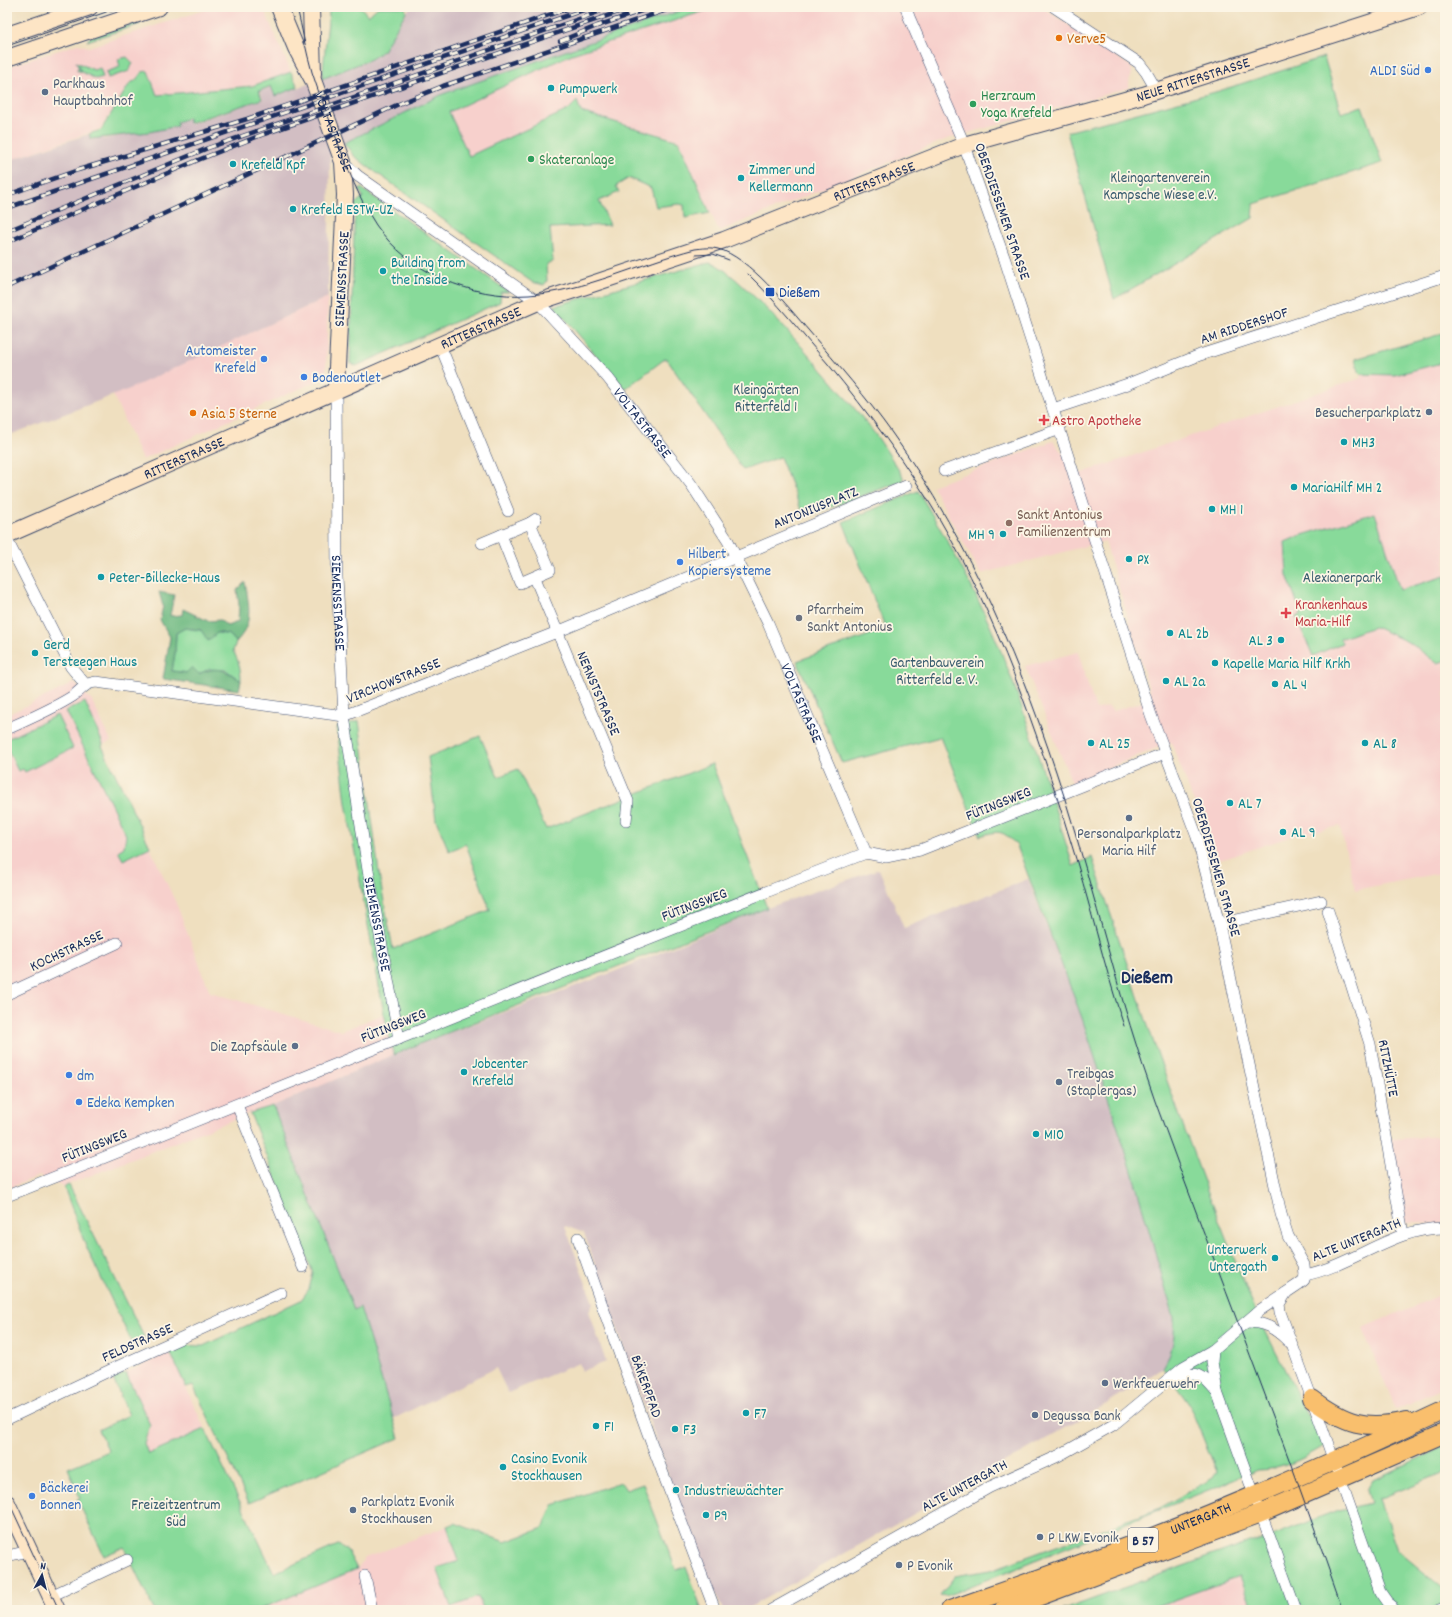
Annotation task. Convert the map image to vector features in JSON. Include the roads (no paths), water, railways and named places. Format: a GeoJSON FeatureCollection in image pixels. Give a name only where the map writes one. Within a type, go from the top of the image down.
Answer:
{"type":"FeatureCollection","features":[{"type":"Feature","properties":{"kind":"main road"},"geometry":{"type":"LineString","coordinates":[[7,35],[90,7]]}},
{"type":"Feature","properties":{"kind":"main road"},"geometry":{"type":"LineString","coordinates":[[7,58],[159,7]]}},
{"type":"Feature","properties":{"kind":"main road","name":"VOLTASTRASSE"},"geometry":{"type":"LineString","coordinates":[[280,7],[296,48],[313,80],[343,162]]}},
{"type":"Feature","properties":{"kind":"main road","name":"VOLTASTRASSE"},"geometry":{"type":"LineString","coordinates":[[311,7],[313,80]]}},
{"type":"Feature","properties":{"kind":"main road","name":"NEUE RITTERSTRASSE"},"geometry":{"type":"LineString","coordinates":[[964,145],[1157,91],[1419,7]]}},
{"type":"Feature","properties":{"kind":"main road","name":"RITTERSTRASSE"},"geometry":{"type":"LineString","coordinates":[[7,535],[194,454],[336,389],[538,302],[724,240],[964,145]]}},
{"type":"Feature","properties":{"kind":"main road","name":"SIEMENSSTRASSE"},"geometry":{"type":"LineString","coordinates":[[336,389],[345,195],[343,162]]}},
{"type":"Feature","properties":{"kind":"main road"},"geometry":{"type":"LineString","coordinates":[[1312,1399],[1329,1412],[1344,1419],[1368,1426],[1386,1426],[1405,1421],[1445,1403]]}},
{"type":"Feature","properties":{"kind":"main road","name":"UNTERGATH"},"geometry":{"type":"LineString","coordinates":[[950,1610],[1113,1552],[1334,1462],[1445,1410]]}},
{"type":"Feature","properties":{"kind":"main road","name":"UNTERGATH"},"geometry":{"type":"LineString","coordinates":[[1003,1610],[1261,1513],[1341,1480],[1445,1433]]}},
{"type":"Feature","properties":{"kind":"main road"},"geometry":{"type":"LineString","coordinates":[[7,1503],[57,1610]]}},
{"type":"Feature","properties":{"kind":"street","name":"OBERDIESSEMER STRASSE"},"geometry":{"type":"LineString","coordinates":[[906,7],[964,145],[1007,268],[1060,429],[1151,715],[1197,837],[1219,924],[1281,1214],[1288,1236],[1304,1265],[1306,1275]]}},
{"type":"Feature","properties":{"kind":"street"},"geometry":{"type":"LineString","coordinates":[[1054,7],[1139,63],[1157,91]]}},
{"type":"Feature","properties":{"kind":"street","name":"VOLTASTRASSE"},"geometry":{"type":"LineString","coordinates":[[343,162],[358,176],[538,302],[608,378],[664,449],[690,484],[728,541],[771,628],[866,854]]}},
{"type":"Feature","properties":{"kind":"street","name":"AM RIDDERSHOF"},"geometry":{"type":"LineString","coordinates":[[1053,409],[1128,384],[1200,355],[1445,276]]}},
{"type":"Feature","properties":{"kind":"street"},"geometry":{"type":"LineString","coordinates":[[440,345],[508,511]]}},
{"type":"Feature","properties":{"kind":"street","name":"SIEMENSSTRASSE"},"geometry":{"type":"LineString","coordinates":[[336,389],[337,578],[344,716],[368,870],[399,1039]]}},
{"type":"Feature","properties":{"kind":"street"},"geometry":{"type":"LineString","coordinates":[[944,471],[1060,429]]}},
{"type":"Feature","properties":{"kind":"street","name":"ANTONIUSPLATZ"},"geometry":{"type":"LineString","coordinates":[[735,556],[906,486]]}},
{"type":"Feature","properties":{"kind":"street"},"geometry":{"type":"LineString","coordinates":[[482,543],[533,521],[550,570],[535,578],[520,583],[501,535]]}},
{"type":"Feature","properties":{"kind":"street"},"geometry":{"type":"LineString","coordinates":[[7,540],[71,667],[85,684],[74,695],[60,704],[7,729]]}},
{"type":"Feature","properties":{"kind":"street","name":"VIRCHOWSTRASSE"},"geometry":{"type":"LineString","coordinates":[[85,684],[96,682],[107,683],[344,716],[557,632],[735,556]]}},
{"type":"Feature","properties":{"kind":"street","name":"NERNSTSTRASSE"},"geometry":{"type":"LineString","coordinates":[[535,578],[628,801],[626,821]]}},
{"type":"Feature","properties":{"kind":"street","name":"FÜTINGSWEG"},"geometry":{"type":"LineString","coordinates":[[7,1196],[237,1105],[678,925],[866,854],[886,857],[920,850],[1166,753]]}},
{"type":"Feature","properties":{"kind":"street"},"geometry":{"type":"LineString","coordinates":[[1219,924],[1321,901]]}},
{"type":"Feature","properties":{"kind":"street","name":"RITZHÜTTE"},"geometry":{"type":"LineString","coordinates":[[1328,911],[1370,1044],[1403,1234]]}},
{"type":"Feature","properties":{"kind":"street","name":"KOCHSTRASSE"},"geometry":{"type":"LineString","coordinates":[[7,994],[117,943]]}},
{"type":"Feature","properties":{"kind":"street"},"geometry":{"type":"LineString","coordinates":[[237,1105],[303,1267]]}},
{"type":"Feature","properties":{"kind":"street","name":"ALTE UNTERGATH"},"geometry":{"type":"LineString","coordinates":[[771,1610],[990,1487],[1058,1456],[1108,1428],[1184,1367],[1213,1350],[1260,1310],[1304,1280],[1306,1275],[1325,1271],[1403,1234],[1432,1228],[1445,1228]]}},
{"type":"Feature","properties":{"kind":"street","name":"BÄKERPFAD"},"geometry":{"type":"LineString","coordinates":[[578,1238],[651,1442],[715,1610]]}},
{"type":"Feature","properties":{"kind":"street","name":"FELDSTRASSE"},"geometry":{"type":"LineString","coordinates":[[7,1419],[119,1366],[281,1293]]}},
{"type":"Feature","properties":{"kind":"street"},"geometry":{"type":"LineString","coordinates":[[1286,1293],[1279,1304],[1280,1312],[1291,1344],[1380,1592],[1387,1602],[1397,1610]]}},
{"type":"Feature","properties":{"kind":"street"},"geometry":{"type":"LineString","coordinates":[[1246,1322],[1256,1322],[1272,1326],[1291,1344]]}},
{"type":"Feature","properties":{"kind":"street","name":"ALTE UNTERGATH"},"geometry":{"type":"LineString","coordinates":[[1213,1350],[1212,1362],[1217,1392],[1296,1610]]}},
{"type":"Feature","properties":{"kind":"street","name":"ALTE UNTERGATH"},"geometry":{"type":"LineString","coordinates":[[1167,1381],[1187,1374],[1197,1373],[1217,1392]]}},
{"type":"Feature","properties":{"kind":"street"},"geometry":{"type":"LineString","coordinates":[[7,1556],[30,1551]]}},
{"type":"Feature","properties":{"kind":"street"},"geometry":{"type":"LineString","coordinates":[[51,1596],[127,1560]]}},
{"type":"Feature","properties":{"kind":"street"},"geometry":{"type":"LineString","coordinates":[[365,1576],[372,1610]]}},
{"type":"Feature","properties":{"kind":"street"},"geometry":{"type":"LineString","coordinates":[[1439,1610],[1445,1608]]}},
{"type":"Feature","properties":{"kind":"tram line"},"geometry":{"type":"LineString","coordinates":[[7,46],[121,7]]}},
{"type":"Feature","properties":{"kind":"tram line"},"geometry":{"type":"LineString","coordinates":[[297,7],[312,72],[354,184],[376,225],[390,242],[406,257],[444,280],[464,287],[507,295],[529,295],[571,288],[695,249],[715,248],[730,254],[755,272],[791,309],[873,407],[920,475],[970,562],[992,608],[1031,701],[1076,834],[1130,1025],[1155,1101],[1321,1546],[1343,1610]]}},
{"type":"Feature","properties":{"kind":"tram line"},"geometry":{"type":"LineString","coordinates":[[696,255],[713,254],[729,260]]}},
{"type":"Feature","properties":{"kind":"tram line"},"geometry":{"type":"LineString","coordinates":[[748,274],[828,364],[873,421],[901,459],[927,499],[961,558],[998,635],[1043,755],[1076,860],[1109,979],[1124,1026]]}},
{"type":"Feature","properties":{"kind":"tram line"},"geometry":{"type":"LineString","coordinates":[[7,1498],[59,1610]]}},
{"type":"Feature","properties":{"kind":"railway"},"geometry":{"type":"LineString","coordinates":[[7,195],[78,170],[247,119],[572,7]]}},
{"type":"Feature","properties":{"kind":"railway"},"geometry":{"type":"LineString","coordinates":[[7,208],[592,7]]}},
{"type":"Feature","properties":{"kind":"railway"},"geometry":{"type":"LineString","coordinates":[[7,231],[208,148],[613,7]]}},
{"type":"Feature","properties":{"kind":"railway"},"geometry":{"type":"LineString","coordinates":[[7,242],[198,160],[264,134],[633,7]]}},
{"type":"Feature","properties":{"kind":"railway"},"geometry":{"type":"LineString","coordinates":[[560,41],[597,26],[653,7]]}},
{"type":"Feature","properties":{"kind":"railway"},"geometry":{"type":"LineString","coordinates":[[7,287],[401,103],[443,86],[675,7]]}},
{"type":"Feature","properties":{"kind":"place","name":"Verve5"},"geometry":{"type":"Point","coordinates":[1059,38]}},
{"type":"Feature","properties":{"kind":"place","name":"ALDI Süd"},"geometry":{"type":"Point","coordinates":[1428,70]}},
{"type":"Feature","properties":{"kind":"place","name":"Pumpwerk"},"geometry":{"type":"Point","coordinates":[551,88]}},
{"type":"Feature","properties":{"kind":"place","name":"Parkhaus Hauptbahnhof"},"geometry":{"type":"Point","coordinates":[45,92]}},
{"type":"Feature","properties":{"kind":"place","name":"Herzraum Yoga Krefeld"},"geometry":{"type":"Point","coordinates":[973,104]}},
{"type":"Feature","properties":{"kind":"place","name":"Skateranlage"},"geometry":{"type":"Point","coordinates":[531,159]}},
{"type":"Feature","properties":{"kind":"place","name":"Krefeld Kpf"},"geometry":{"type":"Point","coordinates":[233,164]}},
{"type":"Feature","properties":{"kind":"place","name":"Zimmer und Kellermann"},"geometry":{"type":"Point","coordinates":[741,178]}},
{"type":"Feature","properties":{"kind":"place","name":"Krefeld ESTW-UZ"},"geometry":{"type":"Point","coordinates":[293,209]}},
{"type":"Feature","properties":{"kind":"place","name":"Building from the Inside"},"geometry":{"type":"Point","coordinates":[383,271]}},
{"type":"Feature","properties":{"kind":"place","name":"Dießem"},"geometry":{"type":"Point","coordinates":[770,292]}},
{"type":"Feature","properties":{"kind":"place","name":"Automeister Krefeld"},"geometry":{"type":"Point","coordinates":[264,359]}},
{"type":"Feature","properties":{"kind":"place","name":"Bodenoutlet"},"geometry":{"type":"Point","coordinates":[304,377]}},
{"type":"Feature","properties":{"kind":"place","name":"Besucherparkplatz"},"geometry":{"type":"Point","coordinates":[1429,412]}},
{"type":"Feature","properties":{"kind":"place","name":"Asia 5 Sterne"},"geometry":{"type":"Point","coordinates":[193,413]}},
{"type":"Feature","properties":{"kind":"place","name":"Astro Apotheke"},"geometry":{"type":"Point","coordinates":[1044,420]}},
{"type":"Feature","properties":{"kind":"place","name":"MH3"},"geometry":{"type":"Point","coordinates":[1344,442]}},
{"type":"Feature","properties":{"kind":"place","name":"MariaHilf MH 2"},"geometry":{"type":"Point","coordinates":[1294,487]}},
{"type":"Feature","properties":{"kind":"place","name":"MH 1"},"geometry":{"type":"Point","coordinates":[1212,509]}},
{"type":"Feature","properties":{"kind":"place","name":"Sankt Antonius Familienzentrum"},"geometry":{"type":"Point","coordinates":[1009,523]}},
{"type":"Feature","properties":{"kind":"place","name":"MH 9"},"geometry":{"type":"Point","coordinates":[1003,534]}},
{"type":"Feature","properties":{"kind":"place","name":"PX"},"geometry":{"type":"Point","coordinates":[1129,559]}},
{"type":"Feature","properties":{"kind":"place","name":"Hilbert Kopiersysteme"},"geometry":{"type":"Point","coordinates":[680,562]}},
{"type":"Feature","properties":{"kind":"place","name":"Peter-Billecke-Haus"},"geometry":{"type":"Point","coordinates":[101,577]}},
{"type":"Feature","properties":{"kind":"place","name":"Krankenhaus Maria-Hilf"},"geometry":{"type":"Point","coordinates":[1286,613]}},
{"type":"Feature","properties":{"kind":"place","name":"Pfarrheim Sankt Antonius"},"geometry":{"type":"Point","coordinates":[799,618]}},
{"type":"Feature","properties":{"kind":"place","name":"AL 2b"},"geometry":{"type":"Point","coordinates":[1170,633]}},
{"type":"Feature","properties":{"kind":"place","name":"AL 3"},"geometry":{"type":"Point","coordinates":[1281,640]}},
{"type":"Feature","properties":{"kind":"place","name":"Gerd Tersteegen Haus"},"geometry":{"type":"Point","coordinates":[35,653]}},
{"type":"Feature","properties":{"kind":"place","name":"Kapelle Maria Hilf Krkh"},"geometry":{"type":"Point","coordinates":[1215,663]}},
{"type":"Feature","properties":{"kind":"place","name":"AL 2a"},"geometry":{"type":"Point","coordinates":[1166,681]}},
{"type":"Feature","properties":{"kind":"place","name":"AL 4"},"geometry":{"type":"Point","coordinates":[1275,684]}},
{"type":"Feature","properties":{"kind":"place","name":"AL 25"},"geometry":{"type":"Point","coordinates":[1091,743]}},
{"type":"Feature","properties":{"kind":"place","name":"AL 8"},"geometry":{"type":"Point","coordinates":[1365,743]}},
{"type":"Feature","properties":{"kind":"place","name":"AL 7"},"geometry":{"type":"Point","coordinates":[1230,803]}},
{"type":"Feature","properties":{"kind":"place","name":"Personalparkplatz Maria Hilf"},"geometry":{"type":"Point","coordinates":[1129,818]}},
{"type":"Feature","properties":{"kind":"place","name":"AL 9"},"geometry":{"type":"Point","coordinates":[1283,832]}},
{"type":"Feature","properties":{"kind":"place","name":"Die Zapfsäule"},"geometry":{"type":"Point","coordinates":[295,1046]}},
{"type":"Feature","properties":{"kind":"place","name":"Jobcenter Krefeld"},"geometry":{"type":"Point","coordinates":[464,1072]}},
{"type":"Feature","properties":{"kind":"place","name":"dm"},"geometry":{"type":"Point","coordinates":[69,1075]}},
{"type":"Feature","properties":{"kind":"place","name":"Treibgas (Staplergas)"},"geometry":{"type":"Point","coordinates":[1059,1082]}},
{"type":"Feature","properties":{"kind":"place","name":"Edeka Kempken"},"geometry":{"type":"Point","coordinates":[79,1102]}},
{"type":"Feature","properties":{"kind":"place","name":"M10"},"geometry":{"type":"Point","coordinates":[1036,1134]}},
{"type":"Feature","properties":{"kind":"place","name":"Unterwerk Untergath"},"geometry":{"type":"Point","coordinates":[1275,1258]}},
{"type":"Feature","properties":{"kind":"place","name":"Werkfeuerwehr"},"geometry":{"type":"Point","coordinates":[1105,1383]}},
{"type":"Feature","properties":{"kind":"place","name":"F7"},"geometry":{"type":"Point","coordinates":[746,1413]}},
{"type":"Feature","properties":{"kind":"place","name":"Degussa Bank"},"geometry":{"type":"Point","coordinates":[1035,1415]}},
{"type":"Feature","properties":{"kind":"place","name":"F1"},"geometry":{"type":"Point","coordinates":[596,1426]}},
{"type":"Feature","properties":{"kind":"place","name":"F3"},"geometry":{"type":"Point","coordinates":[675,1429]}},
{"type":"Feature","properties":{"kind":"place","name":"Casino Evonik Stockhausen"},"geometry":{"type":"Point","coordinates":[503,1467]}},
{"type":"Feature","properties":{"kind":"place","name":"Industriewächter"},"geometry":{"type":"Point","coordinates":[676,1490]}},
{"type":"Feature","properties":{"kind":"place","name":"Bäckerei Bonnen"},"geometry":{"type":"Point","coordinates":[32,1496]}},
{"type":"Feature","properties":{"kind":"place","name":"Parkplatz Evonik Stockhausen"},"geometry":{"type":"Point","coordinates":[353,1510]}},
{"type":"Feature","properties":{"kind":"place","name":"P9"},"geometry":{"type":"Point","coordinates":[706,1515]}},
{"type":"Feature","properties":{"kind":"place","name":"P LKW Evonik"},"geometry":{"type":"Point","coordinates":[1040,1537]}},
{"type":"Feature","properties":{"kind":"place","name":"P Evonik"},"geometry":{"type":"Point","coordinates":[899,1565]}},
{"type":"Feature","properties":{"kind":"district","name":"Dießem"},"geometry":{"type":"Point","coordinates":[1147,976]}},
{"type":"Feature","properties":{"kind":"park label","name":"Kleingartenverein Kampsche Wiese e.V."},"geometry":{"type":"Point","coordinates":[1160,186]}},
{"type":"Feature","properties":{"kind":"park label","name":"Kleingärten Ritterfeld 1"},"geometry":{"type":"Point","coordinates":[766,398]}},
{"type":"Feature","properties":{"kind":"park label","name":"Alexianerpark"},"geometry":{"type":"Point","coordinates":[1342,577]}},
{"type":"Feature","properties":{"kind":"park label","name":"Gartenbauverein Ritterfeld e. V."},"geometry":{"type":"Point","coordinates":[937,670]}},
{"type":"Feature","properties":{"kind":"park label","name":"Freizeitzentrum Süd"},"geometry":{"type":"Point","coordinates":[176,1512]}}]}
